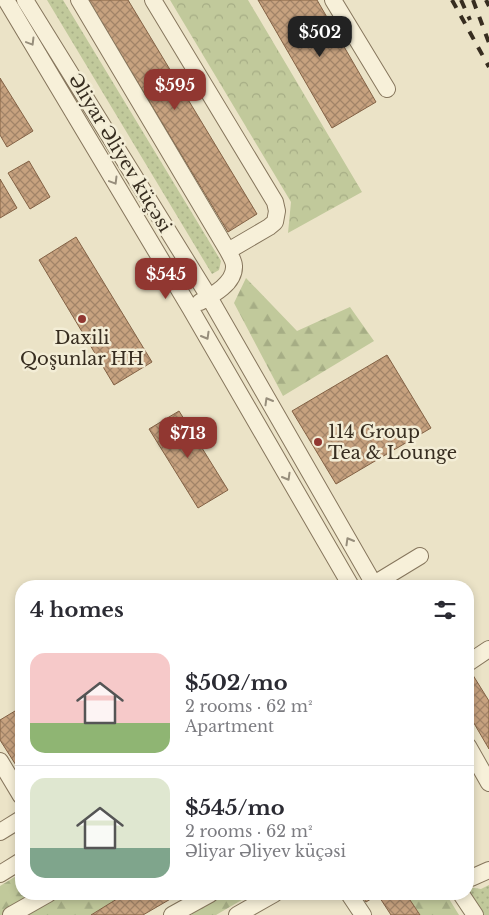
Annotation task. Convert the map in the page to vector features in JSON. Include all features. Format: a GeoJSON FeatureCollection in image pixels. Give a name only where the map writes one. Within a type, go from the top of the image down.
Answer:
{"type":"FeatureCollection","features":[{"type":"Feature","properties":{"kind":"street","name":"Əliyar Əliyev küçəsi"},"geometry":{"type":"LineString","coordinates":[[6,0],[190,308],[348,580]]}},
{"type":"Feature","properties":{"kind":"street","name":"Əliyar Əliyev küçəsi"},"geometry":{"type":"LineString","coordinates":[[25,0],[209,298],[371,580]]}},
{"type":"Feature","properties":{"kind":"street"},"geometry":{"type":"LineString","coordinates":[[79,0],[228,251],[234,265],[233,273],[224,288],[190,308]]}},
{"type":"Feature","properties":{"kind":"street"},"geometry":{"type":"LineString","coordinates":[[153,0],[275,202],[277,211],[275,222],[228,251]]}},
{"type":"Feature","properties":{"kind":"street"},"geometry":{"type":"LineString","coordinates":[[333,0],[387,88]]}},
{"type":"Feature","properties":{"kind":"street"},"geometry":{"type":"LineString","coordinates":[[382,580],[420,556]]}},
{"type":"Feature","properties":{"kind":"street"},"geometry":{"type":"LineString","coordinates":[[474,659],[489,650]]}},
{"type":"Feature","properties":{"kind":"street"},"geometry":{"type":"LineString","coordinates":[[474,757],[489,783]]}},
{"type":"Feature","properties":{"kind":"street"},"geometry":{"type":"LineString","coordinates":[[3,771],[15,788]]}},
{"type":"Feature","properties":{"kind":"street"},"geometry":{"type":"LineString","coordinates":[[0,832],[15,823]]}},
{"type":"Feature","properties":{"kind":"street"},"geometry":{"type":"LineString","coordinates":[[0,874],[15,865]]}},
{"type":"Feature","properties":{"kind":"street"},"geometry":{"type":"LineString","coordinates":[[474,877],[489,870]]}},
{"type":"Feature","properties":{"kind":"street"},"geometry":{"type":"LineString","coordinates":[[12,915],[38,900]]}},
{"type":"Feature","properties":{"kind":"street"},"geometry":{"type":"LineString","coordinates":[[172,915],[199,900]]}},
{"type":"Feature","properties":{"kind":"street"},"geometry":{"type":"LineString","coordinates":[[237,915],[263,900]]}},
{"type":"Feature","properties":{"kind":"street"},"geometry":{"type":"LineString","coordinates":[[353,900],[363,915]]}},
{"type":"Feature","properties":{"kind":"street"},"geometry":{"type":"LineString","coordinates":[[465,900],[475,915]]}},
{"type":"Feature","properties":{"kind":"green space"},"geometry":{"type":"Polygon","coordinates":[[[47,0],[63,0],[221,261],[219,270],[212,274],[47,0]]]}},
{"type":"Feature","properties":{"kind":"green space"},"geometry":{"type":"Polygon","coordinates":[[[170,0],[248,0],[362,192],[288,233],[291,202],[170,0]]]}},
{"type":"Feature","properties":{"kind":"green space"},"geometry":{"type":"Polygon","coordinates":[[[246,278],[297,331],[350,307],[374,341],[283,396],[234,303],[246,278]]]}},
{"type":"Feature","properties":{"kind":"green space"},"geometry":{"type":"Polygon","coordinates":[[[15,877],[15,900],[115,900],[91,915],[0,915],[0,886],[15,877]]]}},
{"type":"Feature","properties":{"kind":"green space"},"geometry":{"type":"Polygon","coordinates":[[[489,885],[489,915],[483,915],[474,899],[474,888],[481,889],[489,885]]]}},
{"type":"Feature","properties":{"kind":"green space"},"geometry":{"type":"Polygon","coordinates":[[[190,900],[242,900],[216,915],[192,915],[185,903],[190,900]]]}},
{"type":"Feature","properties":{"kind":"green space"},"geometry":{"type":"Polygon","coordinates":[[[410,900],[450,900],[459,915],[420,915],[410,900]]]}},
{"type":"Feature","properties":{"kind":"building"},"geometry":{"type":"Polygon","coordinates":[[[88,0],[128,0],[257,214],[228,232],[88,0]]]}},
{"type":"Feature","properties":{"kind":"building"},"geometry":{"type":"Polygon","coordinates":[[[258,0],[317,0],[376,102],[332,128],[258,0]]]}},
{"type":"Feature","properties":{"kind":"building"},"geometry":{"type":"Polygon","coordinates":[[[0,78],[33,131],[7,147],[0,135],[0,78]]]}},
{"type":"Feature","properties":{"kind":"building"},"geometry":{"type":"Polygon","coordinates":[[[29,161],[50,197],[30,209],[8,173],[29,161]]]}},
{"type":"Feature","properties":{"kind":"building"},"geometry":{"type":"Polygon","coordinates":[[[0,179],[17,208],[0,218],[0,179]]]}},
{"type":"Feature","properties":{"kind":"building"},"geometry":{"type":"Polygon","coordinates":[[[76,237],[152,362],[114,385],[39,260],[76,237]]]}},
{"type":"Feature","properties":{"kind":"building"},"geometry":{"type":"Polygon","coordinates":[[[387,355],[431,428],[336,484],[292,411],[387,355]]]}},
{"type":"Feature","properties":{"kind":"building"},"geometry":{"type":"Polygon","coordinates":[[[179,411],[228,490],[198,508],[149,429],[179,411]]]}},
{"type":"Feature","properties":{"kind":"building"},"geometry":{"type":"Polygon","coordinates":[[[474,677],[489,701],[489,749],[474,723],[474,677]]]}},
{"type":"Feature","properties":{"kind":"building"},"geometry":{"type":"Polygon","coordinates":[[[15,711],[15,764],[0,740],[0,720],[15,711]]]}},
{"type":"Feature","properties":{"kind":"building"},"geometry":{"type":"Polygon","coordinates":[[[115,900],[169,900],[143,915],[91,915],[115,900]]]}},
{"type":"Feature","properties":{"kind":"building"},"geometry":{"type":"Polygon","coordinates":[[[381,900],[410,900],[420,915],[391,915],[381,900]]]}},
{"type":"Feature","properties":{"kind":"railway"},"geometry":{"type":"LineString","coordinates":[[452,0],[489,67]]}},
{"type":"Feature","properties":{"kind":"railway"},"geometry":{"type":"LineString","coordinates":[[461,0],[470,20]]}},
{"type":"Feature","properties":{"kind":"railway"},"geometry":{"type":"LineString","coordinates":[[473,0],[489,43]]}},
{"type":"Feature","properties":{"kind":"railway"},"geometry":{"type":"LineString","coordinates":[[486,0],[489,6]]}},
{"type":"Feature","properties":{"kind":"place","name":"Daxili Qoşunlar HH"},"geometry":{"type":"Point","coordinates":[82,319]}},
{"type":"Feature","properties":{"kind":"place","name":"114 Group Tea & Lounge"},"geometry":{"type":"Point","coordinates":[318,442]}}]}
